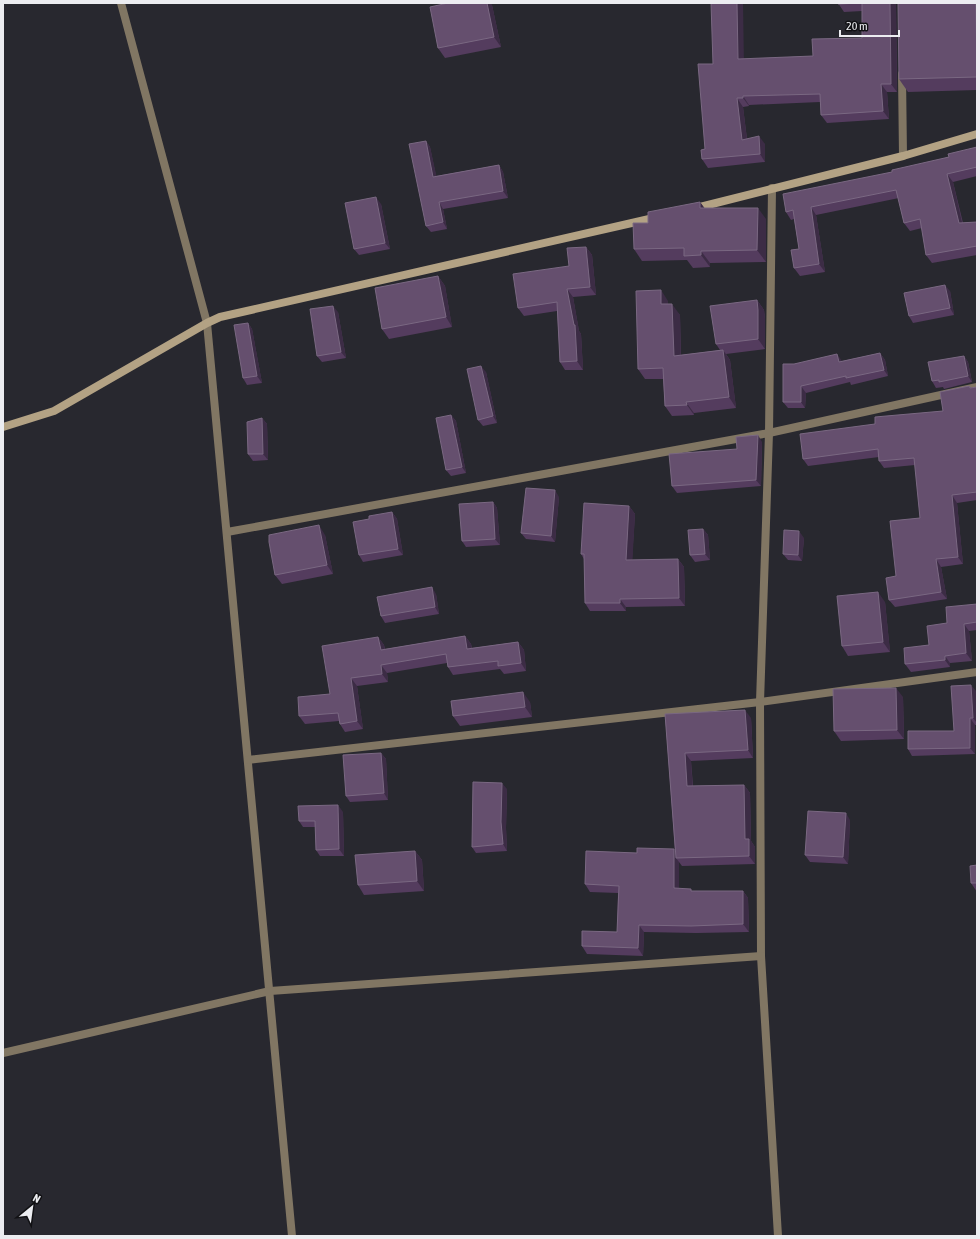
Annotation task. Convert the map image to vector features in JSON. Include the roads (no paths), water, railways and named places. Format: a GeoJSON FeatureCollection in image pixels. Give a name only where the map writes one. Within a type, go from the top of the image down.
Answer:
{"type":"FeatureCollection","features":[{"type":"Feature","properties":{"kind":"street"},"geometry":{"type":"LineString","coordinates":[[121,3],[207,323],[292,1236]]}},
{"type":"Feature","properties":{"kind":"street"},"geometry":{"type":"LineString","coordinates":[[902,64],[903,156]]}},
{"type":"Feature","properties":{"kind":"street"},"geometry":{"type":"LineString","coordinates":[[687,210],[903,156],[977,134]]}},
{"type":"Feature","properties":{"kind":"street"},"geometry":{"type":"LineString","coordinates":[[772,188],[769,433],[760,702],[761,956],[778,1236]]}},
{"type":"Feature","properties":{"kind":"street"},"geometry":{"type":"LineString","coordinates":[[3,427],[54,411],[220,317],[664,216]]}},
{"type":"Feature","properties":{"kind":"street"},"geometry":{"type":"LineString","coordinates":[[227,532],[769,433],[977,387]]}},
{"type":"Feature","properties":{"kind":"street"},"geometry":{"type":"LineString","coordinates":[[248,760],[760,702],[977,672]]}},
{"type":"Feature","properties":{"kind":"street"},"geometry":{"type":"LineString","coordinates":[[3,1053],[270,991],[761,956]]}}]}
